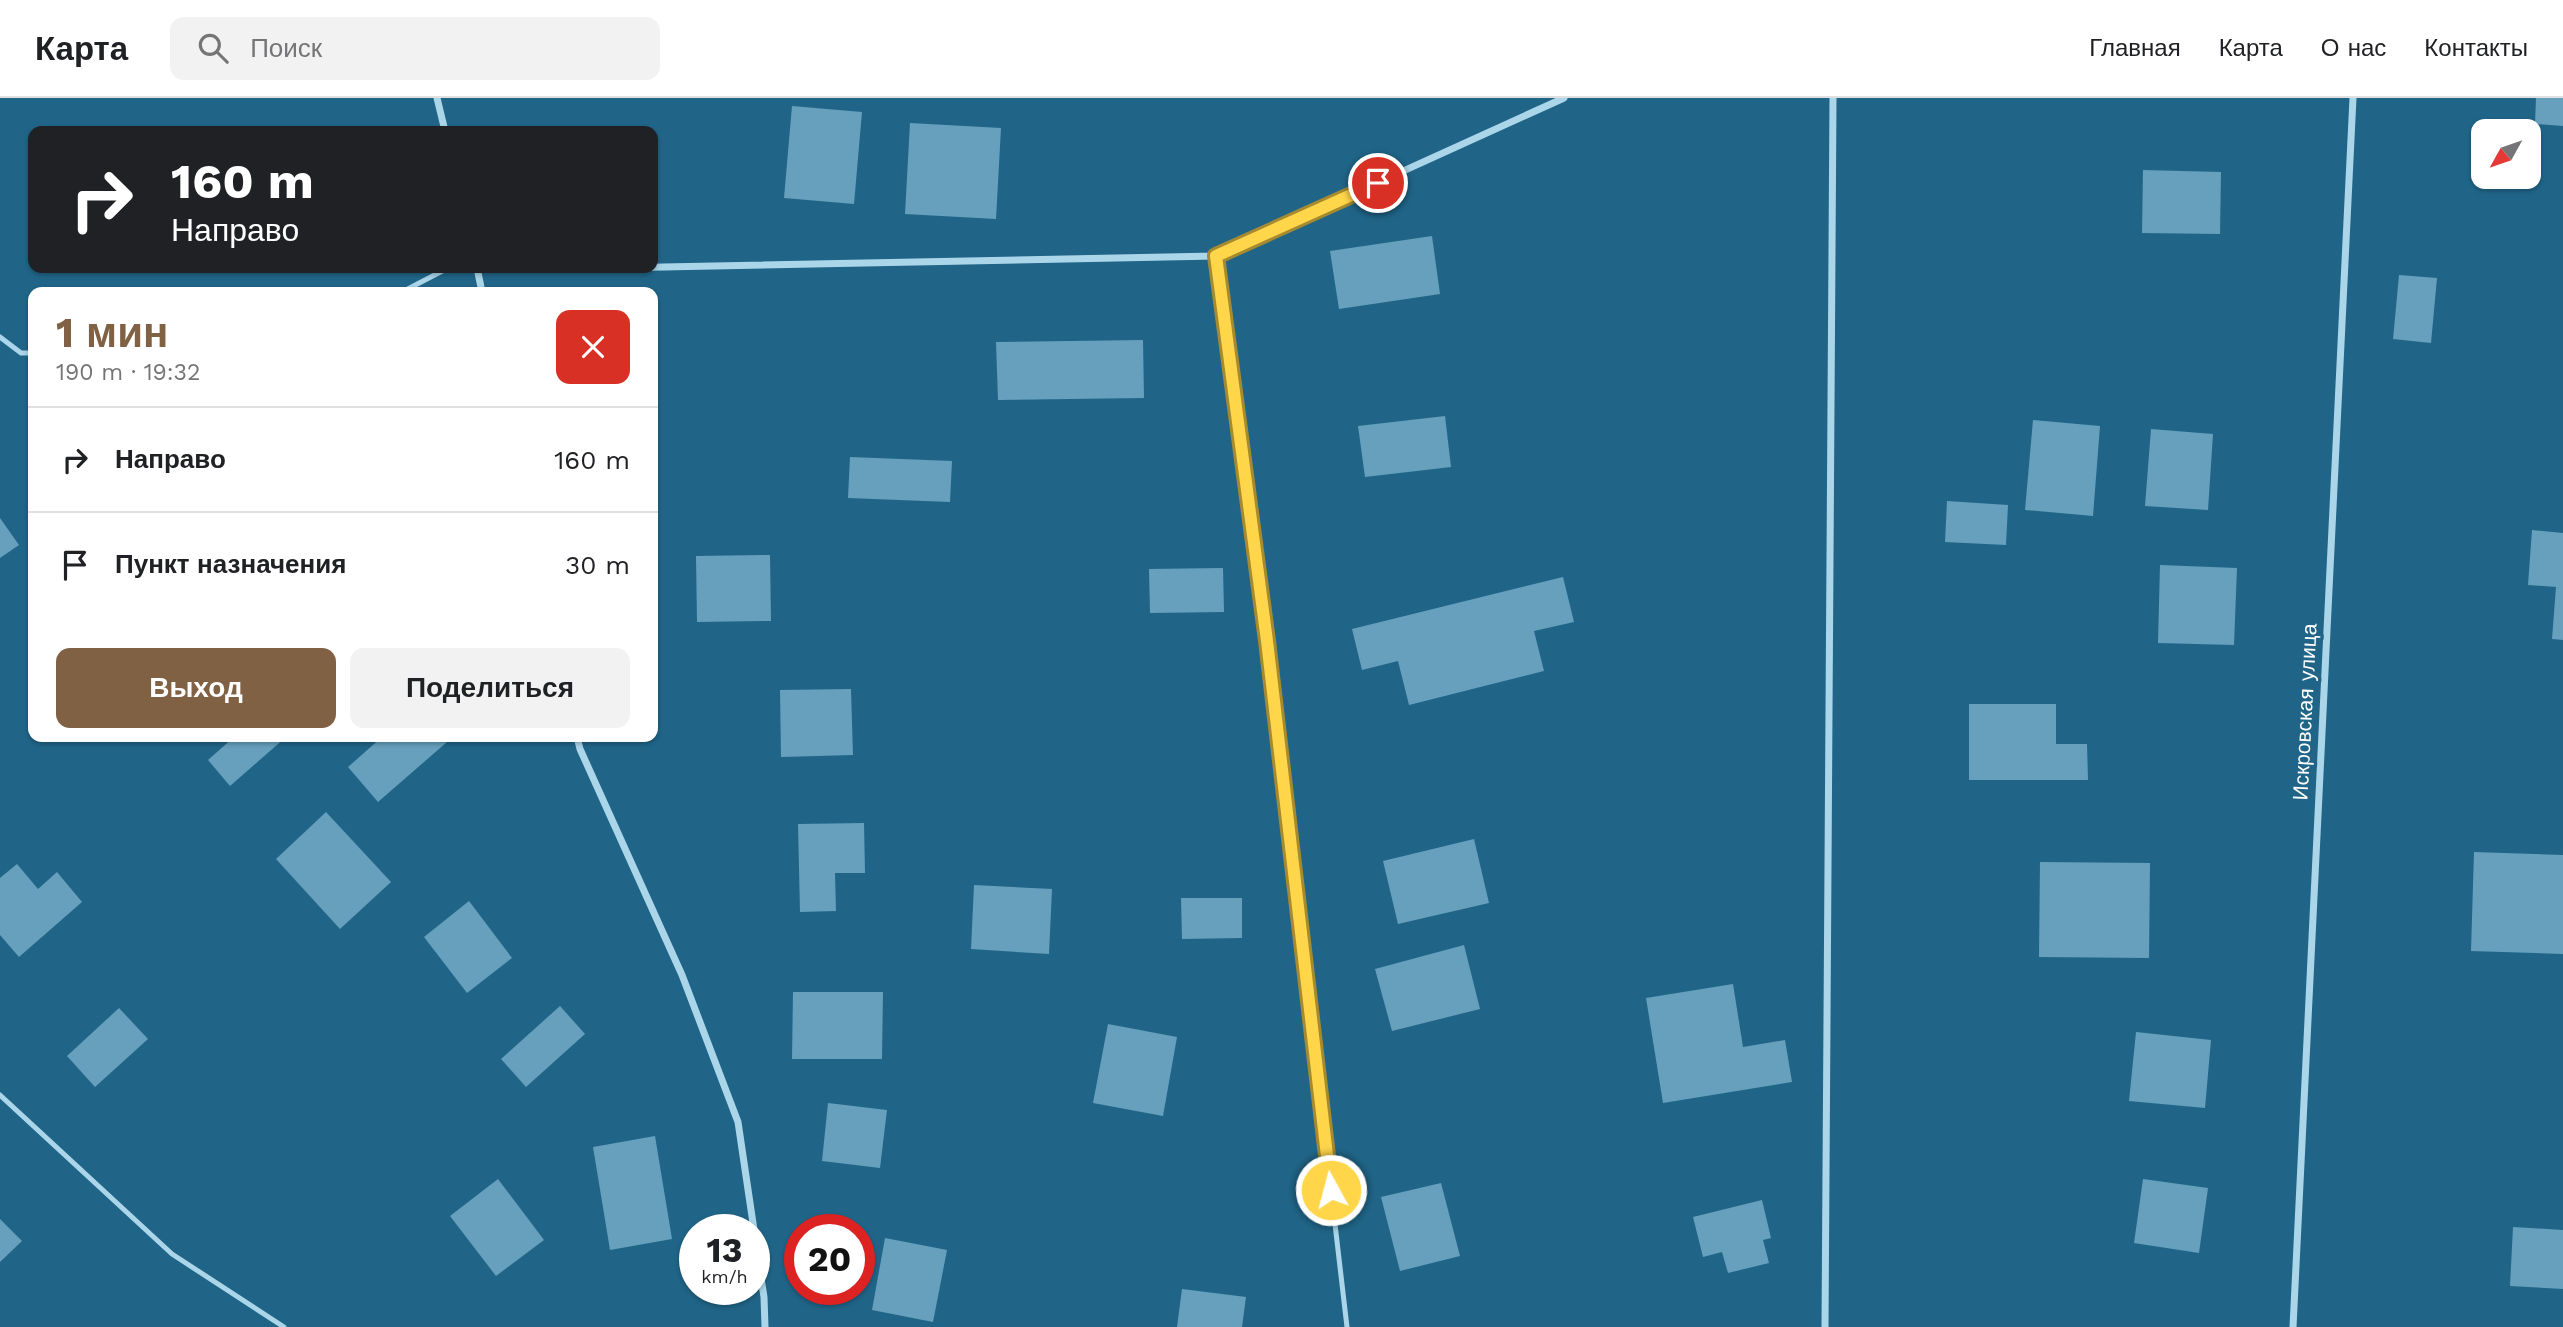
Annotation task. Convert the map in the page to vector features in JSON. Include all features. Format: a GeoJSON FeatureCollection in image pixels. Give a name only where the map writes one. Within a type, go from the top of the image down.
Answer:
{"type":"FeatureCollection","features":[{"type":"Feature","properties":{"kind":"street"},"geometry":{"type":"LineString","coordinates":[[437,98],[444,126]]}},
{"type":"Feature","properties":{"kind":"street"},"geometry":{"type":"LineString","coordinates":[[658,267],[1216,256],[1564,98]]}},
{"type":"Feature","properties":{"kind":"street"},"geometry":{"type":"LineString","coordinates":[[1825,1327],[1833,98]]}},
{"type":"Feature","properties":{"kind":"street","name":"Искровская улица"},"geometry":{"type":"LineString","coordinates":[[2292,1327],[2353,98]]}},
{"type":"Feature","properties":{"kind":"street"},"geometry":{"type":"LineString","coordinates":[[578,742],[682,975],[738,1122],[751,1214]]}},
{"type":"Feature","properties":{"kind":"street"},"geometry":{"type":"LineString","coordinates":[[764,1305],[765,1327]]}},
{"type":"Feature","properties":{"kind":"lane"},"geometry":{"type":"LineString","coordinates":[[1216,256],[1267,641],[1347,1327]]}},
{"type":"Feature","properties":{"kind":"lane"},"geometry":{"type":"LineString","coordinates":[[412,287],[438,273]]}},
{"type":"Feature","properties":{"kind":"lane"},"geometry":{"type":"LineString","coordinates":[[0,337],[21,353],[28,353]]}},
{"type":"Feature","properties":{"kind":"lane"},"geometry":{"type":"LineString","coordinates":[[0,1095],[172,1254],[285,1327]]}},
{"type":"Feature","properties":{"kind":"lane"},"geometry":{"type":"LineString","coordinates":[[0,1107],[5,1102]]}},
{"type":"Feature","properties":{"kind":"building"},"geometry":{"type":"Polygon","coordinates":[[[2536,98],[2563,98],[2563,126],[2541,124],[2541,119],[2535,119],[2536,98]]]}},
{"type":"Feature","properties":{"kind":"building"},"geometry":{"type":"Polygon","coordinates":[[[792,106],[862,112],[854,204],[784,198],[792,106]]]}},
{"type":"Feature","properties":{"kind":"building"},"geometry":{"type":"Polygon","coordinates":[[[910,123],[1001,128],[996,219],[905,214],[910,123]]]}},
{"type":"Feature","properties":{"kind":"building"},"geometry":{"type":"Polygon","coordinates":[[[2143,170],[2221,172],[2220,234],[2142,233],[2143,170]]]}},
{"type":"Feature","properties":{"kind":"building"},"geometry":{"type":"Polygon","coordinates":[[[1432,236],[1440,294],[1339,309],[1330,251],[1432,236]]]}},
{"type":"Feature","properties":{"kind":"building"},"geometry":{"type":"Polygon","coordinates":[[[2399,275],[2437,278],[2431,343],[2393,339],[2399,275]]]}},
{"type":"Feature","properties":{"kind":"building"},"geometry":{"type":"Polygon","coordinates":[[[1143,340],[1144,398],[998,400],[996,342],[1143,340]]]}},
{"type":"Feature","properties":{"kind":"building"},"geometry":{"type":"Polygon","coordinates":[[[1445,416],[1451,467],[1365,477],[1358,426],[1445,416]]]}},
{"type":"Feature","properties":{"kind":"building"},"geometry":{"type":"Polygon","coordinates":[[[2033,420],[2100,426],[2093,516],[2025,510],[2033,420]]]}},
{"type":"Feature","properties":{"kind":"building"},"geometry":{"type":"Polygon","coordinates":[[[2151,429],[2213,434],[2208,510],[2145,506],[2151,429]]]}},
{"type":"Feature","properties":{"kind":"building"},"geometry":{"type":"Polygon","coordinates":[[[850,457],[952,461],[950,502],[848,498],[850,457]]]}},
{"type":"Feature","properties":{"kind":"building"},"geometry":{"type":"Polygon","coordinates":[[[1947,501],[2008,505],[2006,545],[1945,542],[1947,501]]]}},
{"type":"Feature","properties":{"kind":"building"},"geometry":{"type":"Polygon","coordinates":[[[0,518],[19,545],[0,558],[0,518]]]}},
{"type":"Feature","properties":{"kind":"building"},"geometry":{"type":"Polygon","coordinates":[[[2532,530],[2563,533],[2563,640],[2552,639],[2556,587],[2528,585],[2532,530]]]}},
{"type":"Feature","properties":{"kind":"building"},"geometry":{"type":"Polygon","coordinates":[[[770,555],[771,621],[697,622],[696,556],[770,555]]]}},
{"type":"Feature","properties":{"kind":"building"},"geometry":{"type":"Polygon","coordinates":[[[2160,565],[2237,568],[2234,645],[2158,643],[2160,565]]]}},
{"type":"Feature","properties":{"kind":"building"},"geometry":{"type":"Polygon","coordinates":[[[1223,568],[1224,612],[1150,613],[1149,569],[1223,568]]]}},
{"type":"Feature","properties":{"kind":"building"},"geometry":{"type":"Polygon","coordinates":[[[1563,577],[1574,622],[1534,631],[1544,671],[1409,705],[1398,661],[1362,670],[1352,629],[1563,577]]]}},
{"type":"Feature","properties":{"kind":"building"},"geometry":{"type":"Polygon","coordinates":[[[851,689],[853,755],[781,757],[780,690],[851,689]]]}},
{"type":"Feature","properties":{"kind":"building"},"geometry":{"type":"Polygon","coordinates":[[[1969,704],[2056,704],[2056,744],[2087,744],[2088,780],[1969,780],[1969,704]]]}},
{"type":"Feature","properties":{"kind":"building"},"geometry":{"type":"Polygon","coordinates":[[[228,742],[280,742],[230,786],[208,760],[228,742]]]}},
{"type":"Feature","properties":{"kind":"building"},"geometry":{"type":"Polygon","coordinates":[[[376,742],[447,742],[378,802],[348,767],[376,742]]]}},
{"type":"Feature","properties":{"kind":"building"},"geometry":{"type":"Polygon","coordinates":[[[326,812],[391,882],[340,929],[276,859],[326,812]]]}},
{"type":"Feature","properties":{"kind":"building"},"geometry":{"type":"Polygon","coordinates":[[[864,823],[865,873],[835,873],[836,911],[800,912],[798,824],[864,823]]]}},
{"type":"Feature","properties":{"kind":"building"},"geometry":{"type":"Polygon","coordinates":[[[1474,839],[1489,903],[1398,924],[1383,861],[1474,839]]]}},
{"type":"Feature","properties":{"kind":"building"},"geometry":{"type":"Polygon","coordinates":[[[2474,852],[2563,855],[2563,954],[2471,951],[2474,852]]]}},
{"type":"Feature","properties":{"kind":"building"},"geometry":{"type":"Polygon","coordinates":[[[2040,862],[2150,863],[2149,958],[2039,957],[2040,862]]]}},
{"type":"Feature","properties":{"kind":"building"},"geometry":{"type":"Polygon","coordinates":[[[17,864],[38,889],[57,872],[82,902],[19,957],[0,935],[0,878],[17,864]]]}},
{"type":"Feature","properties":{"kind":"building"},"geometry":{"type":"Polygon","coordinates":[[[974,885],[1052,889],[1049,954],[971,949],[974,885]]]}},
{"type":"Feature","properties":{"kind":"building"},"geometry":{"type":"Polygon","coordinates":[[[1181,898],[1242,898],[1242,938],[1182,939],[1181,898]]]}},
{"type":"Feature","properties":{"kind":"building"},"geometry":{"type":"Polygon","coordinates":[[[469,901],[512,958],[467,993],[424,937],[469,901]]]}},
{"type":"Feature","properties":{"kind":"building"},"geometry":{"type":"Polygon","coordinates":[[[1464,945],[1480,1009],[1392,1031],[1375,969],[1464,945]]]}},
{"type":"Feature","properties":{"kind":"building"},"geometry":{"type":"Polygon","coordinates":[[[1733,984],[1743,1047],[1785,1040],[1792,1082],[1663,1103],[1646,998],[1733,984]]]}},
{"type":"Feature","properties":{"kind":"building"},"geometry":{"type":"Polygon","coordinates":[[[793,992],[883,992],[882,1059],[792,1059],[793,992]]]}},
{"type":"Feature","properties":{"kind":"building"},"geometry":{"type":"Polygon","coordinates":[[[560,1006],[585,1034],[526,1087],[501,1059],[560,1006]]]}},
{"type":"Feature","properties":{"kind":"building"},"geometry":{"type":"Polygon","coordinates":[[[119,1008],[148,1039],[95,1087],[67,1056],[119,1008]]]}},
{"type":"Feature","properties":{"kind":"building"},"geometry":{"type":"Polygon","coordinates":[[[1108,1024],[1177,1037],[1163,1116],[1093,1103],[1108,1024]]]}},
{"type":"Feature","properties":{"kind":"building"},"geometry":{"type":"Polygon","coordinates":[[[2136,1032],[2211,1040],[2205,1108],[2129,1101],[2136,1032]]]}},
{"type":"Feature","properties":{"kind":"building"},"geometry":{"type":"Polygon","coordinates":[[[828,1103],[887,1110],[880,1168],[822,1161],[828,1103]]]}},
{"type":"Feature","properties":{"kind":"building"},"geometry":{"type":"Polygon","coordinates":[[[655,1136],[672,1239],[610,1250],[593,1147],[655,1136]]]}},
{"type":"Feature","properties":{"kind":"building"},"geometry":{"type":"Polygon","coordinates":[[[498,1179],[544,1240],[496,1276],[450,1216],[498,1179]]]}},
{"type":"Feature","properties":{"kind":"building"},"geometry":{"type":"Polygon","coordinates":[[[2143,1179],[2208,1188],[2199,1253],[2134,1243],[2143,1179]]]}},
{"type":"Feature","properties":{"kind":"building"},"geometry":{"type":"Polygon","coordinates":[[[1441,1183],[1460,1256],[1400,1271],[1381,1197],[1441,1183]]]}},
{"type":"Feature","properties":{"kind":"building"},"geometry":{"type":"Polygon","coordinates":[[[1762,1200],[1771,1238],[1763,1240],[1769,1263],[1728,1273],[1722,1252],[1703,1257],[1693,1217],[1762,1200]]]}},
{"type":"Feature","properties":{"kind":"building"},"geometry":{"type":"Polygon","coordinates":[[[0,1219],[22,1241],[0,1262],[0,1219]]]}},
{"type":"Feature","properties":{"kind":"building"},"geometry":{"type":"Polygon","coordinates":[[[2513,1227],[2563,1230],[2563,1289],[2510,1286],[2513,1227]]]}},
{"type":"Feature","properties":{"kind":"building"},"geometry":{"type":"Polygon","coordinates":[[[885,1238],[947,1250],[933,1322],[872,1310],[885,1238]]]}},
{"type":"Feature","properties":{"kind":"building"},"geometry":{"type":"Polygon","coordinates":[[[1182,1289],[1246,1297],[1242,1327],[1177,1327],[1182,1289]]]}},
{"type":"Feature","properties":{"kind":"route"},"geometry":{"type":"LineString","coordinates":[[1331,1190],[1267,641],[1216,256],[1378,183]]}}]}
